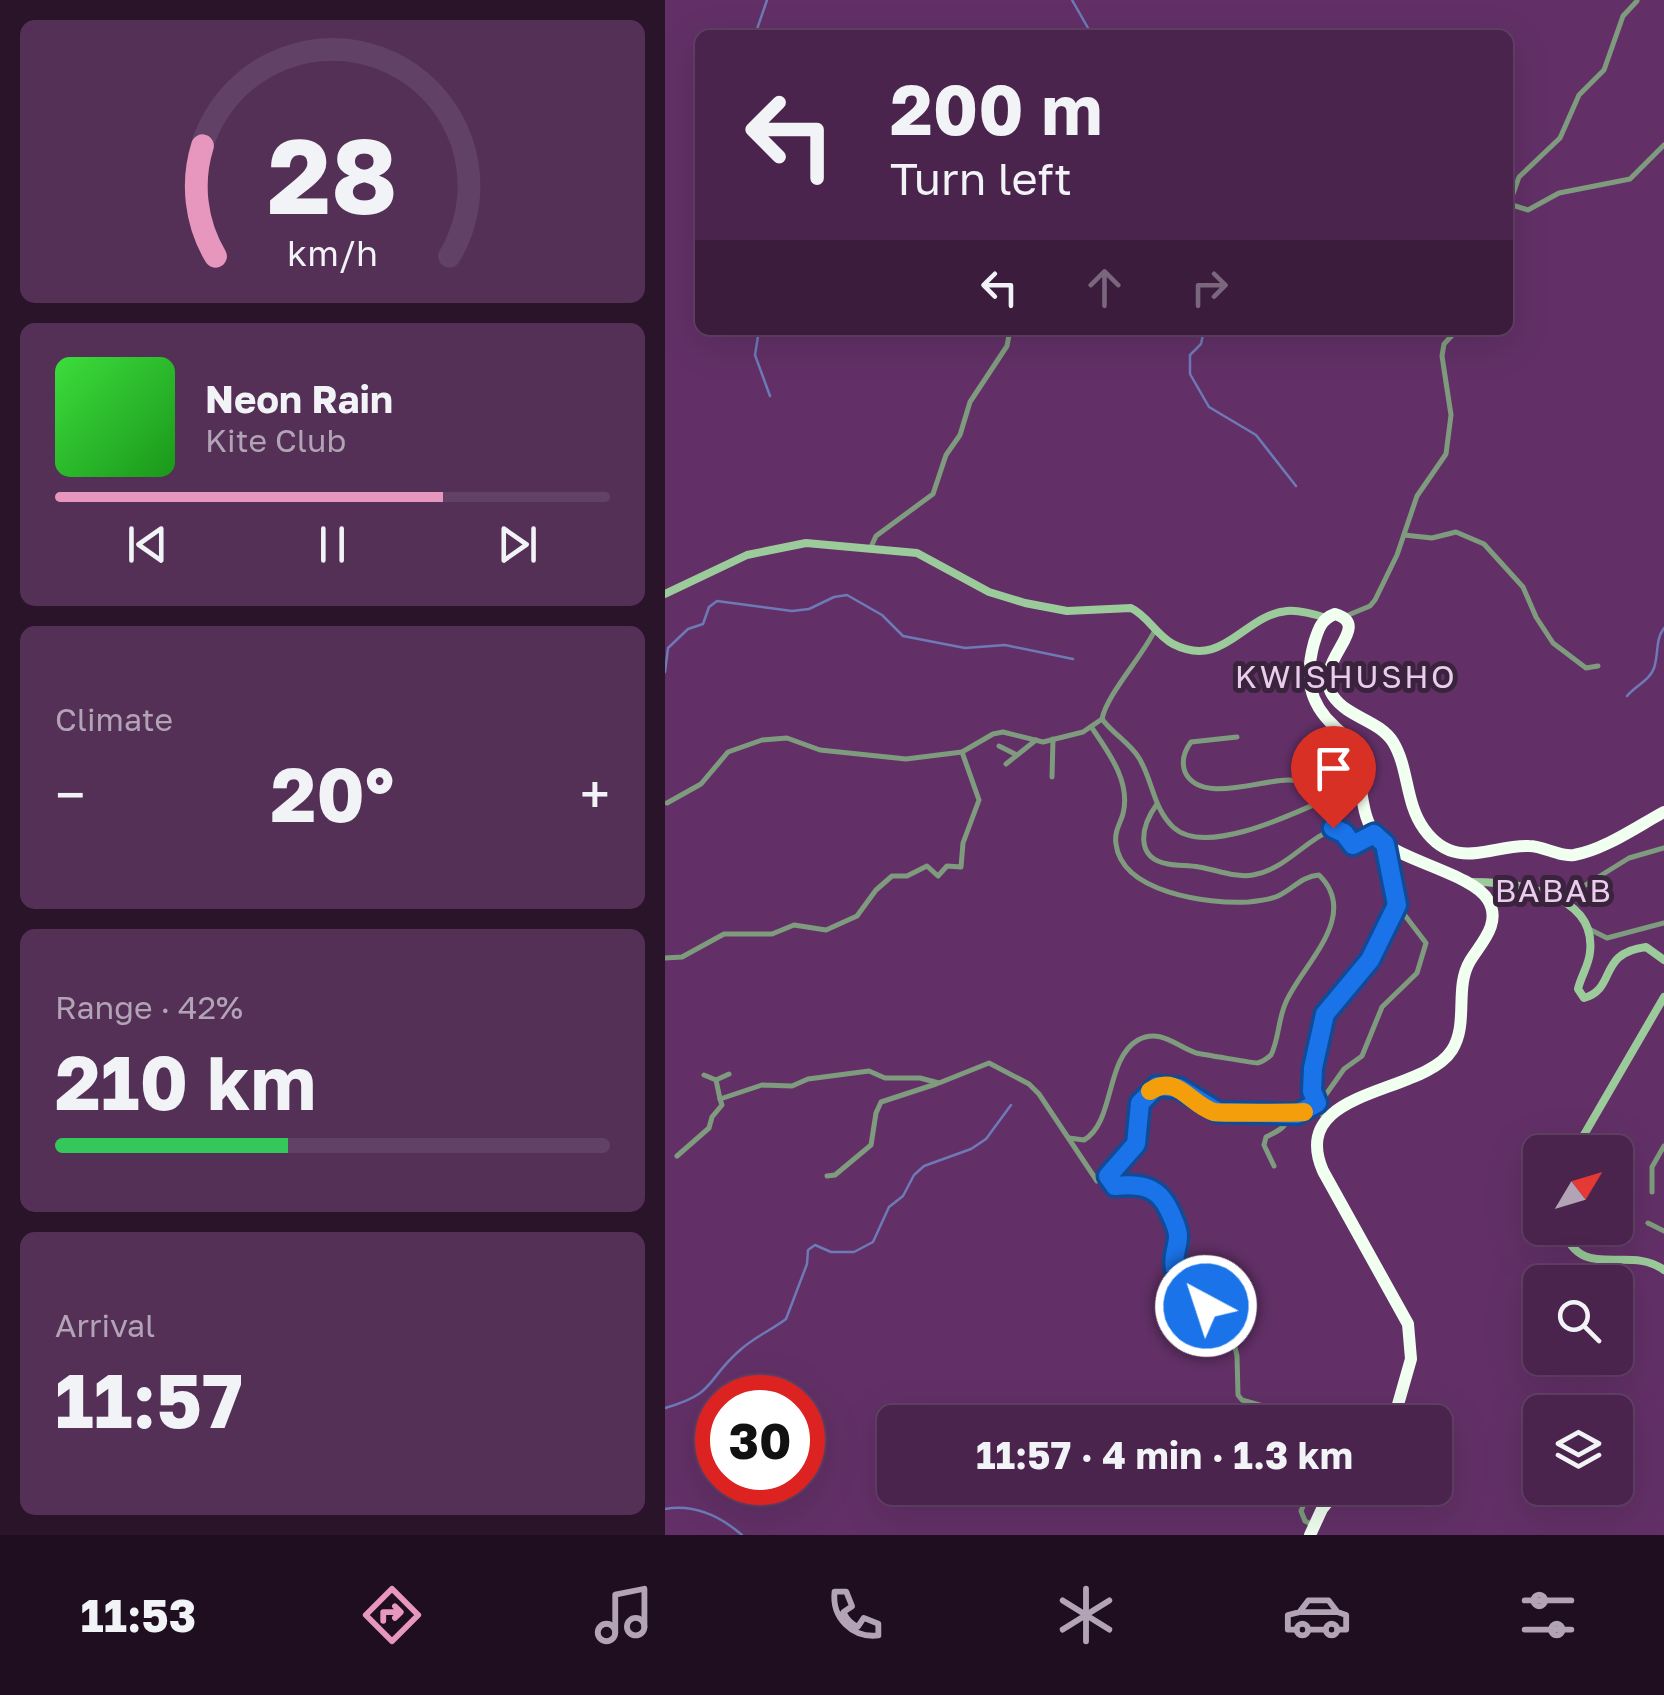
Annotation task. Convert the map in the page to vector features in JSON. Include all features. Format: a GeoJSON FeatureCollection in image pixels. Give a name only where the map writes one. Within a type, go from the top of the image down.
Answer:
{"type":"FeatureCollection","features":[{"type":"Feature","properties":{"kind":"highway"},"geometry":{"type":"LineString","coordinates":[[1398,1405],[1411,1359],[1409,1331],[1402,1311],[1321,1165],[1319,1142],[1327,1120],[1349,1103],[1432,1067],[1451,1052],[1460,1028],[1467,967],[1487,936],[1492,920],[1489,900],[1467,882],[1427,868],[1374,834],[1352,746],[1319,711],[1309,688],[1311,658],[1325,618],[1335,614],[1343,617],[1351,631],[1329,664],[1328,687],[1340,705],[1392,740],[1418,820],[1429,835],[1447,848],[1475,855],[1533,846],[1576,854],[1664,812]]}},
{"type":"Feature","properties":{"kind":"highway"},"geometry":{"type":"LineString","coordinates":[[1312,1530],[1328,1505]]}},
{"type":"Feature","properties":{"kind":"main road"},"geometry":{"type":"LineString","coordinates":[[665,594],[747,555],[806,543],[928,556],[989,592],[1025,603],[1067,611],[1131,608],[1173,644],[1209,651],[1261,620],[1287,611],[1325,618]]}},
{"type":"Feature","properties":{"kind":"main road"},"geometry":{"type":"LineString","coordinates":[[1467,882],[1486,882],[1563,899],[1575,909],[1591,948],[1578,989],[1584,998],[1595,993],[1609,967],[1627,950],[1646,947],[1664,960]]}},
{"type":"Feature","properties":{"kind":"main road"},"geometry":{"type":"LineString","coordinates":[[1584,1135],[1664,998]]}},
{"type":"Feature","properties":{"kind":"main road"},"geometry":{"type":"LineString","coordinates":[[1570,1245],[1581,1255],[1651,1262],[1664,1270]]}},
{"type":"Feature","properties":{"kind":"street"},"geometry":{"type":"LineString","coordinates":[[1513,194],[1523,171],[1560,138],[1579,94],[1604,70],[1623,16],[1637,2]]}},
{"type":"Feature","properties":{"kind":"street"},"geometry":{"type":"LineString","coordinates":[[1513,207],[1528,210],[1559,193],[1627,180],[1645,168],[1664,145]]}},
{"type":"Feature","properties":{"kind":"street"},"geometry":{"type":"LineString","coordinates":[[870,549],[876,536],[889,524],[933,494],[946,455],[960,435],[970,402],[1007,346],[1008,335]]}},
{"type":"Feature","properties":{"kind":"street"},"geometry":{"type":"LineString","coordinates":[[1343,617],[1373,603],[1417,496],[1446,454],[1451,415],[1442,356],[1453,335]]}},
{"type":"Feature","properties":{"kind":"street"},"geometry":{"type":"LineString","coordinates":[[1404,535],[1431,538],[1456,532],[1485,544],[1528,594],[1535,616],[1553,644],[1585,668],[1598,666]]}},
{"type":"Feature","properties":{"kind":"street"},"geometry":{"type":"LineString","coordinates":[[667,803],[701,784],[727,752],[761,740],[787,738],[820,750],[899,760],[962,752],[1003,732],[1036,740],[1092,728],[1102,719],[1155,629]]}},
{"type":"Feature","properties":{"kind":"street"},"geometry":{"type":"LineString","coordinates":[[1102,719],[1137,754],[1157,804],[1180,832],[1193,838],[1213,839],[1347,790]]}},
{"type":"Feature","properties":{"kind":"street"},"geometry":{"type":"LineString","coordinates":[[1067,1138],[1084,1140],[1096,1131],[1113,1080],[1128,1050],[1138,1040],[1160,1036],[1198,1054],[1231,1056],[1249,1062],[1266,1060],[1274,1050],[1284,1004],[1321,947],[1333,916],[1328,889],[1319,875],[1310,876],[1279,895],[1245,902],[1179,895],[1130,873],[1116,846],[1125,800],[1121,776],[1092,728]]}},
{"type":"Feature","properties":{"kind":"street"},"geometry":{"type":"LineString","coordinates":[[1237,737],[1191,742],[1184,761],[1189,778],[1221,789],[1290,780],[1363,792]]}},
{"type":"Feature","properties":{"kind":"street"},"geometry":{"type":"LineString","coordinates":[[1053,739],[1053,778]]}},
{"type":"Feature","properties":{"kind":"street"},"geometry":{"type":"LineString","coordinates":[[1006,764],[1036,740]]}},
{"type":"Feature","properties":{"kind":"street"},"geometry":{"type":"LineString","coordinates":[[999,746],[1015,754]]}},
{"type":"Feature","properties":{"kind":"street"},"geometry":{"type":"LineString","coordinates":[[665,958],[682,956],[724,934],[772,934],[794,926],[827,930],[857,916],[876,890],[893,876],[907,876],[928,866],[938,876],[947,866],[961,867],[963,843],[979,800],[962,752]]}},
{"type":"Feature","properties":{"kind":"street"},"geometry":{"type":"LineString","coordinates":[[1157,804],[1142,834],[1144,849],[1151,858],[1226,874],[1252,876],[1275,867],[1333,828],[1344,833],[1353,845],[1374,834]]}},
{"type":"Feature","properties":{"kind":"street"},"geometry":{"type":"LineString","coordinates":[[827,1176],[835,1175],[871,1145],[875,1112],[881,1102],[985,1063],[996,1065],[1039,1094],[1099,1182],[1136,1144],[1140,1103],[1157,1086],[1179,1088],[1218,1112],[1304,1112],[1325,1096],[1344,1070],[1362,1056],[1382,1007],[1417,974],[1423,958],[1426,943],[1397,905],[1385,844]]}},
{"type":"Feature","properties":{"kind":"street"},"geometry":{"type":"LineString","coordinates":[[1563,899],[1629,858],[1664,848]]}},
{"type":"Feature","properties":{"kind":"street"},"geometry":{"type":"LineString","coordinates":[[1327,1120],[1312,1091],[1325,1014],[1370,960],[1397,905]]}},
{"type":"Feature","properties":{"kind":"street"},"geometry":{"type":"LineString","coordinates":[[1585,927],[1607,938],[1664,923]]}},
{"type":"Feature","properties":{"kind":"street"},"geometry":{"type":"LineString","coordinates":[[720,1099],[750,1088],[792,1086],[808,1079],[869,1071],[885,1078],[920,1078],[939,1083]]}},
{"type":"Feature","properties":{"kind":"street"},"geometry":{"type":"LineString","coordinates":[[705,1075],[716,1080],[729,1074]]}},
{"type":"Feature","properties":{"kind":"street"},"geometry":{"type":"LineString","coordinates":[[677,1156],[709,1128],[722,1105],[716,1080]]}},
{"type":"Feature","properties":{"kind":"street"},"geometry":{"type":"LineString","coordinates":[[1273,1166],[1263,1145],[1266,1137],[1289,1122],[1291,1114]]}},
{"type":"Feature","properties":{"kind":"street"},"geometry":{"type":"LineString","coordinates":[[1651,1192],[1653,1167],[1664,1146]]}},
{"type":"Feature","properties":{"kind":"street"},"geometry":{"type":"LineString","coordinates":[[1108,1176],[1115,1186],[1132,1184],[1154,1189],[1165,1200],[1178,1238],[1173,1255],[1175,1269],[1199,1285],[1206,1306],[1229,1326],[1236,1348],[1238,1395],[1266,1405]]}},
{"type":"Feature","properties":{"kind":"street"},"geometry":{"type":"LineString","coordinates":[[1649,1223],[1664,1231]]}},
{"type":"Feature","properties":{"kind":"street"},"geometry":{"type":"LineString","coordinates":[[1243,1405],[1249,1402]]}},
{"type":"Feature","properties":{"kind":"street"},"geometry":{"type":"LineString","coordinates":[[1302,1505],[1305,1521],[1312,1530]]}},
{"type":"Feature","properties":{"kind":"waterway"},"geometry":{"type":"LineString","coordinates":[[757,30],[767,0]]}},
{"type":"Feature","properties":{"kind":"waterway"},"geometry":{"type":"LineString","coordinates":[[1072,0],[1089,30]]}},
{"type":"Feature","properties":{"kind":"waterway"},"geometry":{"type":"LineString","coordinates":[[758,335],[755,355],[770,396]]}},
{"type":"Feature","properties":{"kind":"waterway"},"geometry":{"type":"LineString","coordinates":[[1203,335],[1201,344],[1190,355],[1190,374],[1209,407],[1256,435],[1296,486]]}},
{"type":"Feature","properties":{"kind":"waterway"},"geometry":{"type":"LineString","coordinates":[[665,672],[668,648],[688,629],[703,624],[709,607],[717,601],[792,611],[847,595],[882,615],[903,636],[965,648],[1005,645],[1073,659]]}},
{"type":"Feature","properties":{"kind":"waterway"},"geometry":{"type":"LineString","coordinates":[[1627,696],[1652,672],[1664,628]]}},
{"type":"Feature","properties":{"kind":"waterway"},"geometry":{"type":"LineString","coordinates":[[665,1408],[694,1397],[745,1346],[786,1319],[807,1264],[808,1250],[815,1245],[831,1252],[854,1252],[873,1242],[889,1207],[903,1196],[914,1175],[924,1166],[971,1149],[986,1139],[1011,1105]]}},
{"type":"Feature","properties":{"kind":"waterway"},"geometry":{"type":"LineString","coordinates":[[665,1509],[686,1508],[706,1513],[742,1535]]}},
{"type":"Feature","properties":{"kind":"slow traffic"},"geometry":{"type":"LineString","coordinates":[[1150,1091],[1171,1085],[1218,1112],[1304,1112]]}},
{"type":"Feature","properties":{"kind":"district","name":"KWISHUSHO"},"geometry":{"type":"Point","coordinates":[1346,676]}},
{"type":"Feature","properties":{"kind":"district","name":"BABAB"},"geometry":{"type":"Point","coordinates":[1554,890]}},
{"type":"Feature","properties":{"kind":"route"},"geometry":{"type":"LineString","coordinates":[[1206,1306],[1202,1288],[1175,1269],[1177,1228],[1165,1200],[1154,1189],[1132,1184],[1115,1186],[1108,1176],[1136,1144],[1140,1103],[1157,1086],[1179,1088],[1218,1112],[1297,1114],[1317,1103],[1312,1091],[1313,1068],[1325,1014],[1370,960],[1397,905],[1385,844],[1374,834],[1353,845],[1344,833],[1333,828]]}}]}
